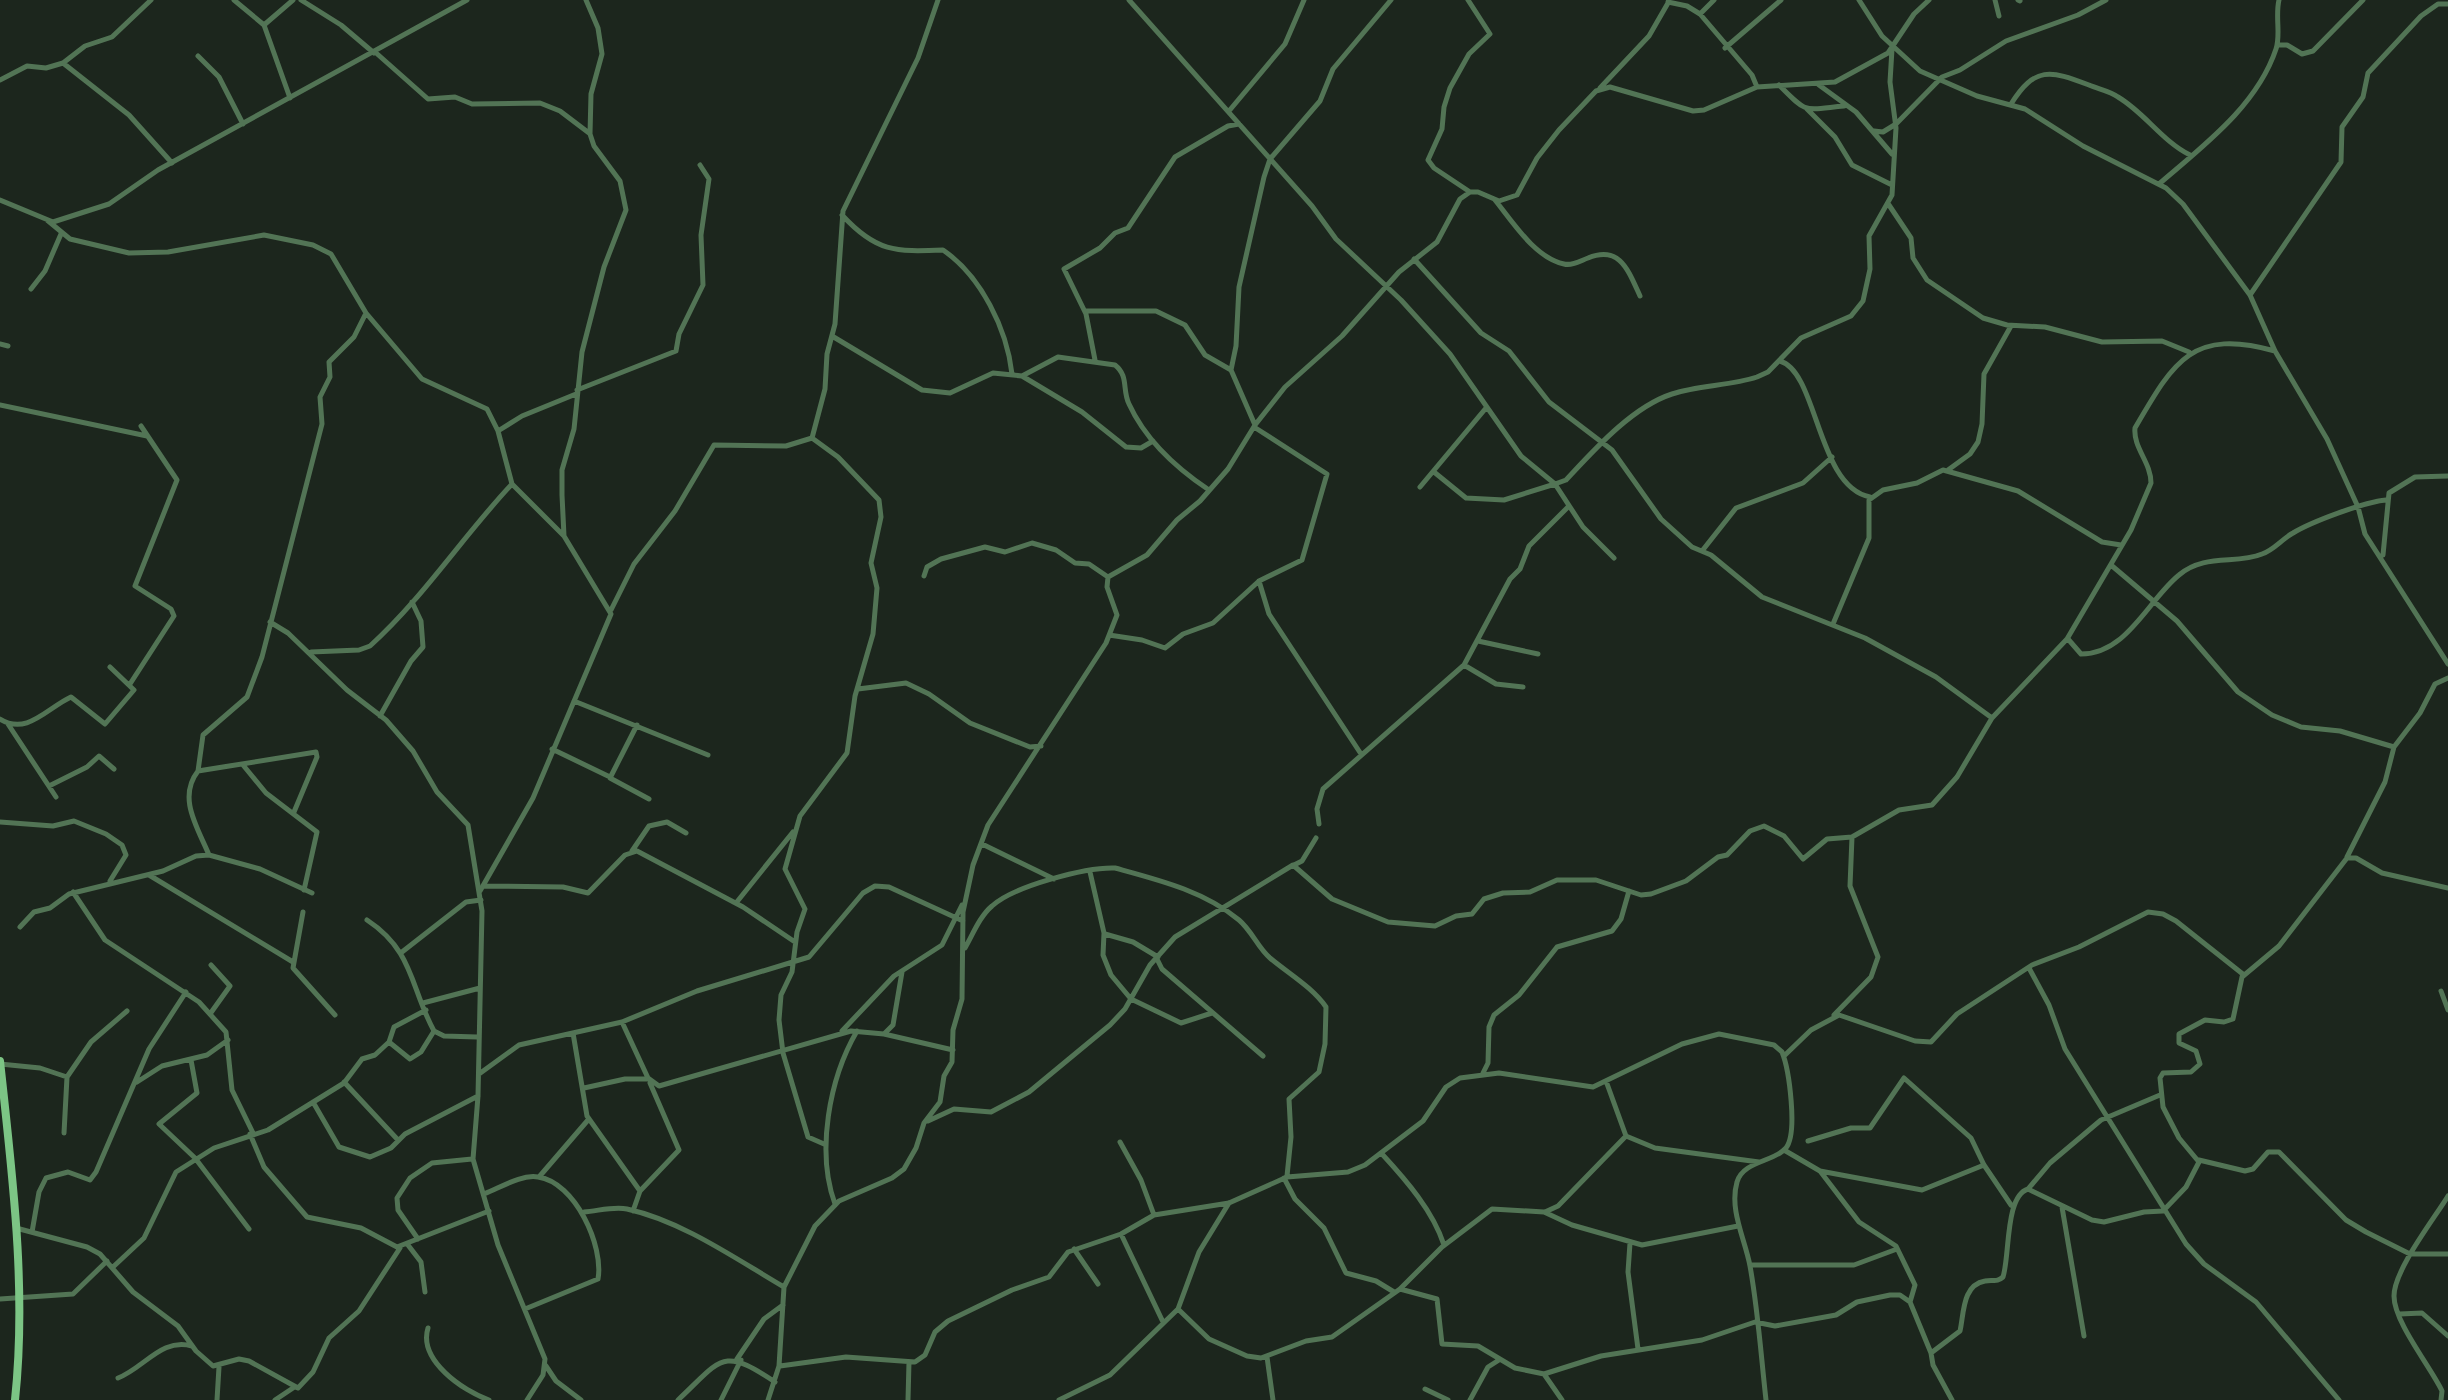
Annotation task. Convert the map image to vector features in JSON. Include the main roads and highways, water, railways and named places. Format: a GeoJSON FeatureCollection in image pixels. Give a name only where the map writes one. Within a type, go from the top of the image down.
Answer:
{"type":"FeatureCollection","features":[{"type":"Feature","properties":{"kind":"main road"},"geometry":{"type":"LineString","coordinates":[[0,1063],[20,1297],[20,1352],[15,1400]]}}]}
